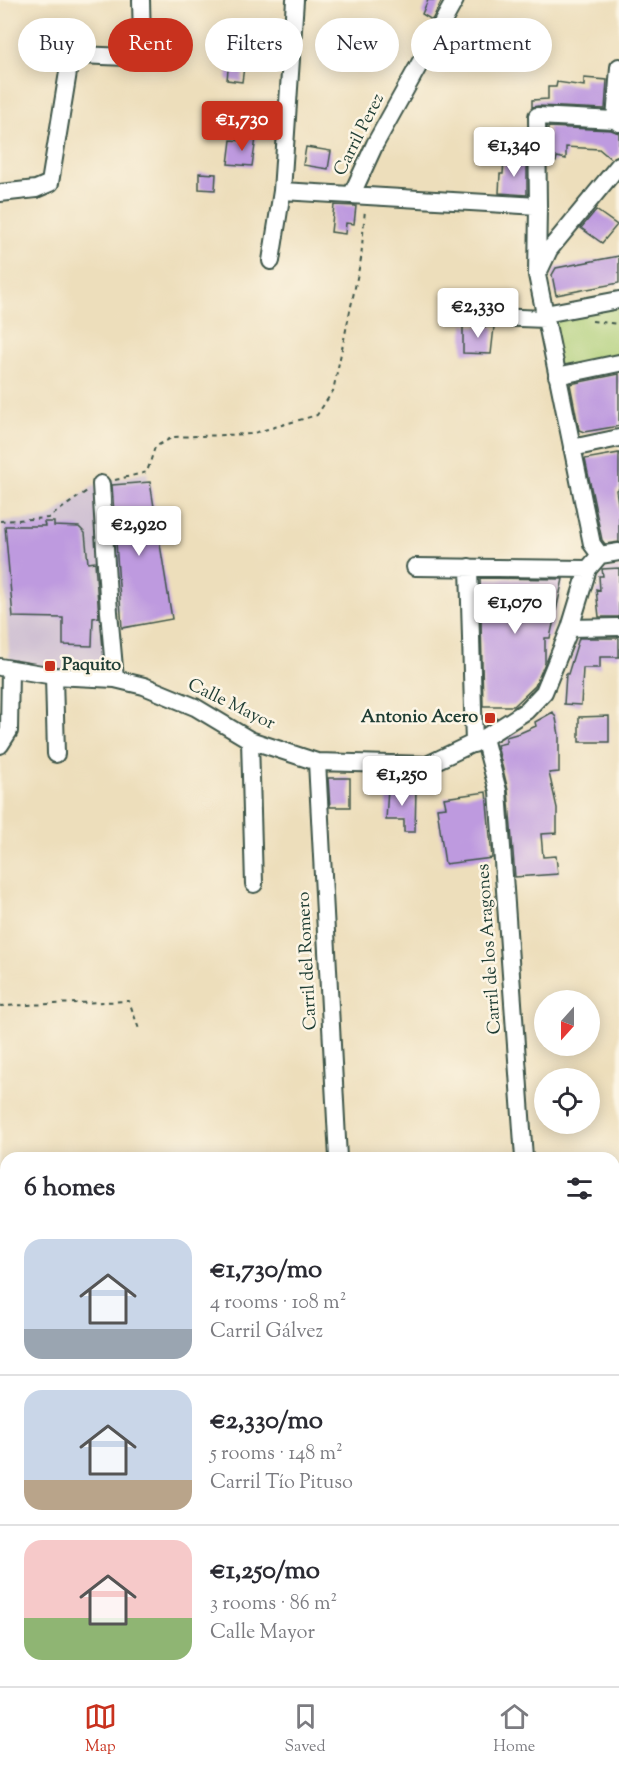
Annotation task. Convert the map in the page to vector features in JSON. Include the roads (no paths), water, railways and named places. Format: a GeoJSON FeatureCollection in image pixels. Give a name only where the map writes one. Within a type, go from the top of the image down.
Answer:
{"type":"FeatureCollection","features":[{"type":"Feature","properties":{"kind":"street"},"geometry":{"type":"LineString","coordinates":[[0,193],[36,189],[50,183],[69,66],[80,55],[126,57],[142,40],[141,0]]}},
{"type":"Feature","properties":{"kind":"street"},"geometry":{"type":"LineString","coordinates":[[271,261],[282,191],[295,0]]}},
{"type":"Feature","properties":{"kind":"street","name":"Carril Perez"},"geometry":{"type":"LineString","coordinates":[[359,195],[375,144],[455,0]]}},
{"type":"Feature","properties":{"kind":"street"},"geometry":{"type":"LineString","coordinates":[[619,67],[617,121],[537,116],[537,275],[592,544],[600,555],[619,552]]}},
{"type":"Feature","properties":{"kind":"street"},"geometry":{"type":"LineString","coordinates":[[537,275],[549,250],[619,165]]}},
{"type":"Feature","properties":{"kind":"street"},"geometry":{"type":"LineString","coordinates":[[282,191],[538,206]]}},
{"type":"Feature","properties":{"kind":"street"},"geometry":{"type":"LineString","coordinates":[[471,316],[545,316],[619,300]]}},
{"type":"Feature","properties":{"kind":"street"},"geometry":{"type":"LineString","coordinates":[[557,376],[619,363]]}},
{"type":"Feature","properties":{"kind":"street"},"geometry":{"type":"LineString","coordinates":[[572,448],[619,438]]}},
{"type":"Feature","properties":{"kind":"street"},"geometry":{"type":"LineString","coordinates":[[100,484],[115,679]]}},
{"type":"Feature","properties":{"kind":"street","name":"Calle Mayor"},"geometry":{"type":"LineString","coordinates":[[5,668],[54,676],[115,679],[144,686],[195,708],[250,740],[317,762],[427,765],[479,741],[526,711],[544,692],[570,628],[588,569],[600,555]]}},
{"type":"Feature","properties":{"kind":"street"},"geometry":{"type":"LineString","coordinates":[[416,567],[588,569]]}},
{"type":"Feature","properties":{"kind":"street","name":"Carril de los Aragones"},"geometry":{"type":"LineString","coordinates":[[469,567],[479,741],[498,791],[524,1152]]}},
{"type":"Feature","properties":{"kind":"street"},"geometry":{"type":"LineString","coordinates":[[570,628],[619,627]]}},
{"type":"Feature","properties":{"kind":"street"},"geometry":{"type":"LineString","coordinates":[[0,746],[9,731],[5,668]]}},
{"type":"Feature","properties":{"kind":"street"},"geometry":{"type":"LineString","coordinates":[[54,676],[56,754]]}},
{"type":"Feature","properties":{"kind":"street"},"geometry":{"type":"LineString","coordinates":[[250,740],[254,884]]}},
{"type":"Feature","properties":{"kind":"street","name":"Carril del Romero"},"geometry":{"type":"LineString","coordinates":[[317,762],[338,1152]]}},
{"type":"Feature","properties":{"kind":"place","name":"Paquito"},"geometry":{"type":"Point","coordinates":[50,666]}},
{"type":"Feature","properties":{"kind":"place","name":"Antonio Acero"},"geometry":{"type":"Point","coordinates":[490,718]}}]}
